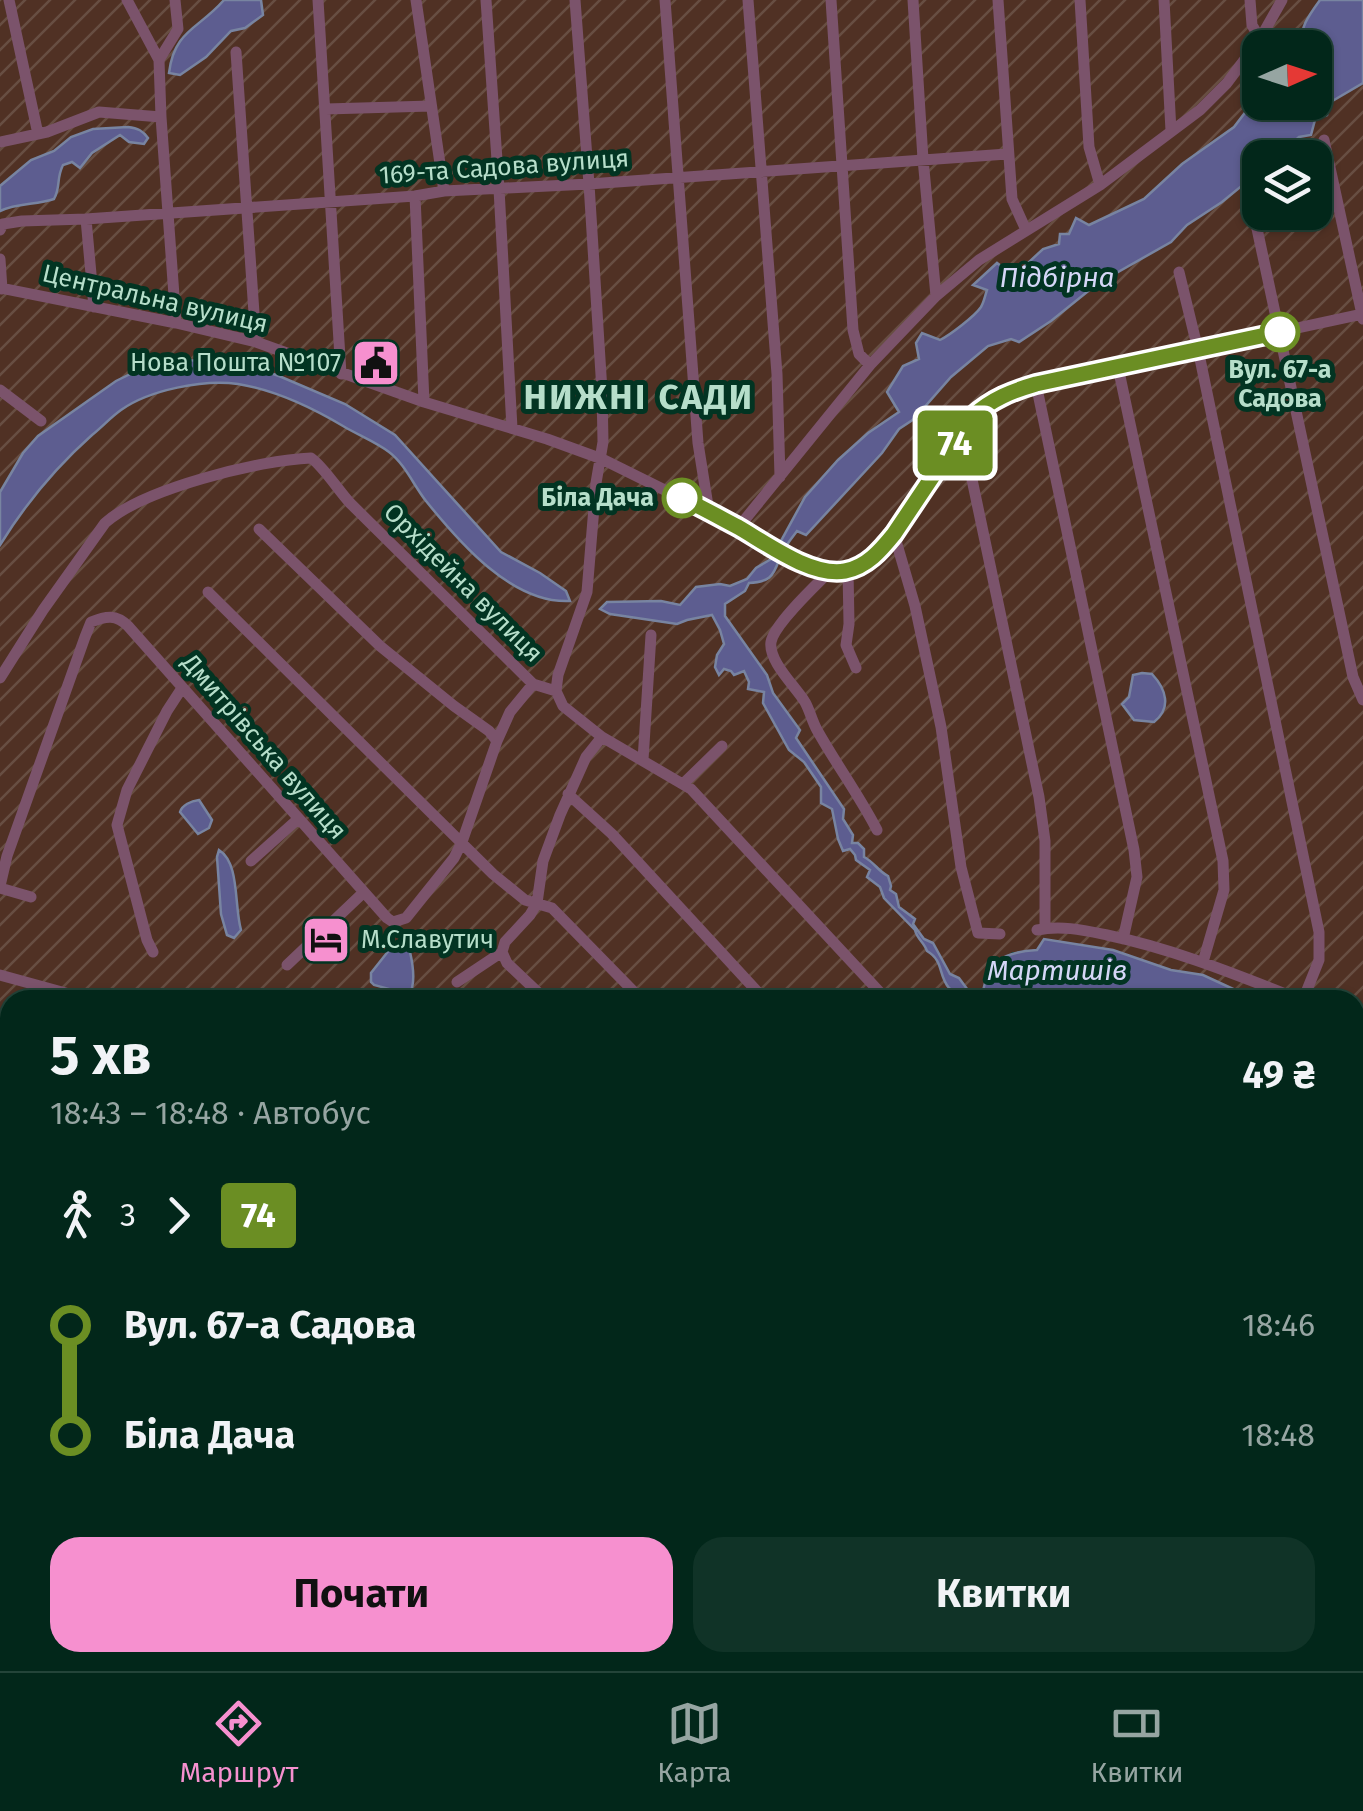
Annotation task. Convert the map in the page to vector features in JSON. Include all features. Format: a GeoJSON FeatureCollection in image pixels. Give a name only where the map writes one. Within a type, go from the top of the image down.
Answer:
{"type":"FeatureCollection","features":[{"type":"Feature","properties":{"kind":"street"},"geometry":{"type":"LineString","coordinates":[[9,0],[38,134]]}},
{"type":"Feature","properties":{"kind":"street"},"geometry":{"type":"LineString","coordinates":[[127,0],[159,60],[176,323]]}},
{"type":"Feature","properties":{"kind":"street"},"geometry":{"type":"LineString","coordinates":[[159,60],[178,29],[174,0]]}},
{"type":"Feature","properties":{"kind":"street"},"geometry":{"type":"LineString","coordinates":[[318,0],[341,374]]}},
{"type":"Feature","properties":{"kind":"street"},"geometry":{"type":"LineString","coordinates":[[416,0],[444,191]]}},
{"type":"Feature","properties":{"kind":"street"},"geometry":{"type":"LineString","coordinates":[[486,0],[512,428]]}},
{"type":"Feature","properties":{"kind":"street"},"geometry":{"type":"LineString","coordinates":[[556,691],[587,592],[596,483],[602,459],[602,391],[575,0]]}},
{"type":"Feature","properties":{"kind":"street"},"geometry":{"type":"LineString","coordinates":[[666,0],[698,444],[709,512]]}},
{"type":"Feature","properties":{"kind":"street"},"geometry":{"type":"LineString","coordinates":[[748,0],[777,374],[780,477]]}},
{"type":"Feature","properties":{"kind":"street"},"geometry":{"type":"LineString","coordinates":[[831,0],[853,330],[860,354],[870,366]]}},
{"type":"Feature","properties":{"kind":"street"},"geometry":{"type":"LineString","coordinates":[[913,0],[936,296]]}},
{"type":"Feature","properties":{"kind":"street"},"geometry":{"type":"LineString","coordinates":[[998,0],[1012,199],[1026,230]]}},
{"type":"Feature","properties":{"kind":"street"},"geometry":{"type":"LineString","coordinates":[[1080,0],[1089,147],[1100,185]]}},
{"type":"Feature","properties":{"kind":"street"},"geometry":{"type":"LineString","coordinates":[[1164,0],[1171,131]]}},
{"type":"Feature","properties":{"kind":"street"},"geometry":{"type":"LineString","coordinates":[[1250,0],[1255,30]]}},
{"type":"Feature","properties":{"kind":"street"},"geometry":{"type":"LineString","coordinates":[[1265,30],[1282,0]]}},
{"type":"Feature","properties":{"kind":"street"},"geometry":{"type":"LineString","coordinates":[[236,52],[256,342]]}},
{"type":"Feature","properties":{"kind":"street"},"geometry":{"type":"LineString","coordinates":[[738,528],[870,366],[936,296],[979,260],[1100,185],[1200,110],[1242,63]]}},
{"type":"Feature","properties":{"kind":"street"},"geometry":{"type":"LineString","coordinates":[[326,110],[432,106]]}},
{"type":"Feature","properties":{"kind":"street"},"geometry":{"type":"LineString","coordinates":[[0,142],[38,134],[99,112],[161,117]]}},
{"type":"Feature","properties":{"kind":"street","name":"169-та Садова вулиця"},"geometry":{"type":"LineString","coordinates":[[2,227],[22,221],[1007,154]]}},
{"type":"Feature","properties":{"kind":"street"},"geometry":{"type":"LineString","coordinates":[[856,668],[846,644],[848,570],[870,560],[894,534],[973,416],[985,405],[1036,384],[1363,316],[1332,176]]}},
{"type":"Feature","properties":{"kind":"street"},"geometry":{"type":"LineString","coordinates":[[415,196],[424,402]]}},
{"type":"Feature","properties":{"kind":"street"},"geometry":{"type":"LineString","coordinates":[[86,219],[94,307]]}},
{"type":"Feature","properties":{"kind":"street"},"geometry":{"type":"LineString","coordinates":[[1257,230],[1353,677],[1363,700]]}},
{"type":"Feature","properties":{"kind":"street"},"geometry":{"type":"LineString","coordinates":[[0,259],[1,288]]}},
{"type":"Feature","properties":{"kind":"street"},"geometry":{"type":"LineString","coordinates":[[1179,272],[1319,932],[1319,960],[1306,990]]}},
{"type":"Feature","properties":{"kind":"street","name":"Центральна вулиця"},"geometry":{"type":"LineString","coordinates":[[1,288],[256,342],[341,374],[602,459],[801,563],[830,571],[848,570]]}},
{"type":"Feature","properties":{"kind":"street"},"geometry":{"type":"LineString","coordinates":[[1118,367],[1222,861],[1224,890],[1203,962]]}},
{"type":"Feature","properties":{"kind":"street"},"geometry":{"type":"LineString","coordinates":[[1036,384],[1134,850],[1137,876],[1123,939]]}},
{"type":"Feature","properties":{"kind":"street"},"geometry":{"type":"LineString","coordinates":[[0,390],[41,421]]}},
{"type":"Feature","properties":{"kind":"street"},"geometry":{"type":"LineString","coordinates":[[962,432],[1046,841],[1041,929],[1066,927],[1123,939],[1203,962],[1276,990]]}},
{"type":"Feature","properties":{"kind":"street","name":"Орхідейна вулиця"},"geometry":{"type":"LineString","coordinates":[[0,678],[84,552],[117,512],[180,486],[236,470],[311,458],[350,502],[533,684],[556,691],[563,706],[602,737],[691,789],[878,990]]}},
{"type":"Feature","properties":{"kind":"street"},"geometry":{"type":"LineString","coordinates":[[259,529],[380,646],[497,741]]}},
{"type":"Feature","properties":{"kind":"street"},"geometry":{"type":"LineString","coordinates":[[894,534],[915,606],[941,727],[961,868],[978,933],[1000,934]]}},
{"type":"Feature","properties":{"kind":"street"},"geometry":{"type":"LineString","coordinates":[[830,571],[784,621],[773,636],[771,649],[877,830]]}},
{"type":"Feature","properties":{"kind":"street"},"geometry":{"type":"LineString","coordinates":[[208,592],[493,874],[526,900],[552,908],[632,990]]}},
{"type":"Feature","properties":{"kind":"street","name":"Дмитрівська вулиця"},"geometry":{"type":"LineString","coordinates":[[0,887],[6,856],[91,622],[106,616],[122,620],[393,922],[406,918],[454,858],[510,712],[533,684]]}},
{"type":"Feature","properties":{"kind":"street"},"geometry":{"type":"LineString","coordinates":[[643,760],[651,635]]}},
{"type":"Feature","properties":{"kind":"street"},"geometry":{"type":"LineString","coordinates":[[154,952],[147,940],[117,826],[127,790],[182,688]]}},
{"type":"Feature","properties":{"kind":"street"},"geometry":{"type":"LineString","coordinates":[[457,982],[502,952],[537,904],[543,860],[568,794],[586,757],[602,737]]}},
{"type":"Feature","properties":{"kind":"street"},"geometry":{"type":"LineString","coordinates":[[683,784],[722,746]]}},
{"type":"Feature","properties":{"kind":"street"},"geometry":{"type":"LineString","coordinates":[[568,794],[612,834],[756,990]]}},
{"type":"Feature","properties":{"kind":"street"},"geometry":{"type":"LineString","coordinates":[[251,861],[298,819]]}},
{"type":"Feature","properties":{"kind":"street"},"geometry":{"type":"LineString","coordinates":[[0,887],[30,897]]}},
{"type":"Feature","properties":{"kind":"street"},"geometry":{"type":"LineString","coordinates":[[287,964],[364,892]]}},
{"type":"Feature","properties":{"kind":"street"},"geometry":{"type":"LineString","coordinates":[[502,952],[507,963],[535,990]]}},
{"type":"Feature","properties":{"kind":"street"},"geometry":{"type":"LineString","coordinates":[[0,976],[53,990]]}},
{"type":"Feature","properties":{"kind":"shaded area","name":"НИЖНІ САДИ"},"geometry":{"type":"Polygon","coordinates":[[[0,0],[1363,0],[1363,990],[1235,990],[1203,975],[1171,970],[1113,950],[1012,952],[985,980],[983,990],[0,990],[0,0]]]}},
{"type":"Feature","properties":{"kind":"water"},"geometry":{"type":"Polygon","coordinates":[[[224,0],[261,0],[263,15],[245,28],[231,31],[206,57],[180,75],[169,73],[182,39],[224,0]]]}},
{"type":"Feature","properties":{"kind":"water","name":"Підбірна"},"geometry":{"type":"Polygon","coordinates":[[[1320,0],[1363,0],[1363,83],[1332,101],[1332,30],[1303,30],[1320,0]]]}},
{"type":"Feature","properties":{"kind":"water","name":"Підбірна"},"geometry":{"type":"Polygon","coordinates":[[[1242,117],[1242,120],[1315,120],[1311,135],[1296,140],[1242,140],[1242,186],[1222,202],[1187,225],[1171,242],[1097,284],[1019,342],[1011,339],[988,346],[899,429],[882,453],[806,535],[797,531],[769,578],[749,583],[745,591],[725,604],[725,616],[767,675],[773,693],[800,730],[796,738],[844,809],[843,819],[853,835],[852,843],[858,843],[864,849],[864,857],[888,876],[899,907],[915,919],[913,924],[924,939],[933,943],[950,974],[959,978],[968,990],[951,990],[936,959],[915,930],[867,877],[870,870],[856,860],[850,849],[843,851],[832,809],[821,803],[821,787],[804,762],[789,750],[763,703],[764,692],[748,689],[744,671],[734,675],[724,669],[719,675],[715,667],[724,644],[712,615],[677,624],[600,609],[607,602],[661,601],[680,605],[696,587],[730,586],[747,579],[771,559],[805,497],[838,460],[899,412],[887,392],[903,366],[919,359],[916,343],[922,333],[940,340],[982,305],[987,290],[973,285],[997,263],[1014,276],[1043,249],[1059,244],[1060,234],[1069,234],[1076,218],[1089,225],[1144,199],[1182,164],[1234,127],[1242,117]]]}},
{"type":"Feature","properties":{"kind":"water"},"geometry":{"type":"Polygon","coordinates":[[[128,127],[144,133],[148,138],[144,144],[129,142],[120,135],[92,153],[80,168],[72,162],[63,165],[54,199],[0,211],[0,186],[31,160],[93,129],[128,127]]]}},
{"type":"Feature","properties":{"kind":"water"},"geometry":{"type":"Polygon","coordinates":[[[215,359],[279,376],[345,404],[395,435],[501,552],[566,591],[570,601],[528,592],[489,568],[454,534],[384,448],[292,400],[238,384],[177,388],[121,410],[54,473],[0,545],[0,492],[38,436],[116,381],[153,363],[215,359]]]}},
{"type":"Feature","properties":{"kind":"water"},"geometry":{"type":"Polygon","coordinates":[[[1152,674],[1164,692],[1163,711],[1154,722],[1134,720],[1122,704],[1129,697],[1133,675],[1152,674]]]}},
{"type":"Feature","properties":{"kind":"water"},"geometry":{"type":"Polygon","coordinates":[[[199,800],[212,820],[209,828],[198,834],[180,812],[187,804],[199,800]]]}},
{"type":"Feature","properties":{"kind":"water"},"geometry":{"type":"Polygon","coordinates":[[[219,850],[230,865],[235,886],[241,930],[234,938],[227,935],[221,914],[219,850]]]}},
{"type":"Feature","properties":{"kind":"water","name":"Підбірна"},"geometry":{"type":"Polygon","coordinates":[[[1044,939],[1113,950],[1171,970],[1203,975],[1235,990],[984,990],[988,974],[999,961],[1014,953],[1037,950],[1044,939]]]}},
{"type":"Feature","properties":{"kind":"water"},"geometry":{"type":"Polygon","coordinates":[[[399,945],[410,952],[411,990],[393,990],[371,982],[371,973],[390,949],[399,945]]]}},
{"type":"Feature","properties":{"kind":"bus line","name":"74"},"geometry":{"type":"LineString","coordinates":[[682,498],[801,563],[830,571],[848,570],[870,560],[894,534],[973,416],[1000,396],[1036,384],[1280,332]]}},
{"type":"Feature","properties":{"kind":"place","name":"Вул. 67-а Садова"},"geometry":{"type":"Point","coordinates":[1280,332]}},
{"type":"Feature","properties":{"kind":"place","name":"Нова Пошта №107"},"geometry":{"type":"Point","coordinates":[376,363]}},
{"type":"Feature","properties":{"kind":"place","name":"Біла Дача"},"geometry":{"type":"Point","coordinates":[682,498]}},
{"type":"Feature","properties":{"kind":"place","name":"М.Славутич"},"geometry":{"type":"Point","coordinates":[326,940]}},
{"type":"Feature","properties":{"kind":"district","name":"НИЖНІ САДИ"},"geometry":{"type":"Point","coordinates":[639,397]}},
{"type":"Feature","properties":{"kind":"water label","name":"Мартишів"},"geometry":{"type":"Point","coordinates":[1057,970]}}]}
